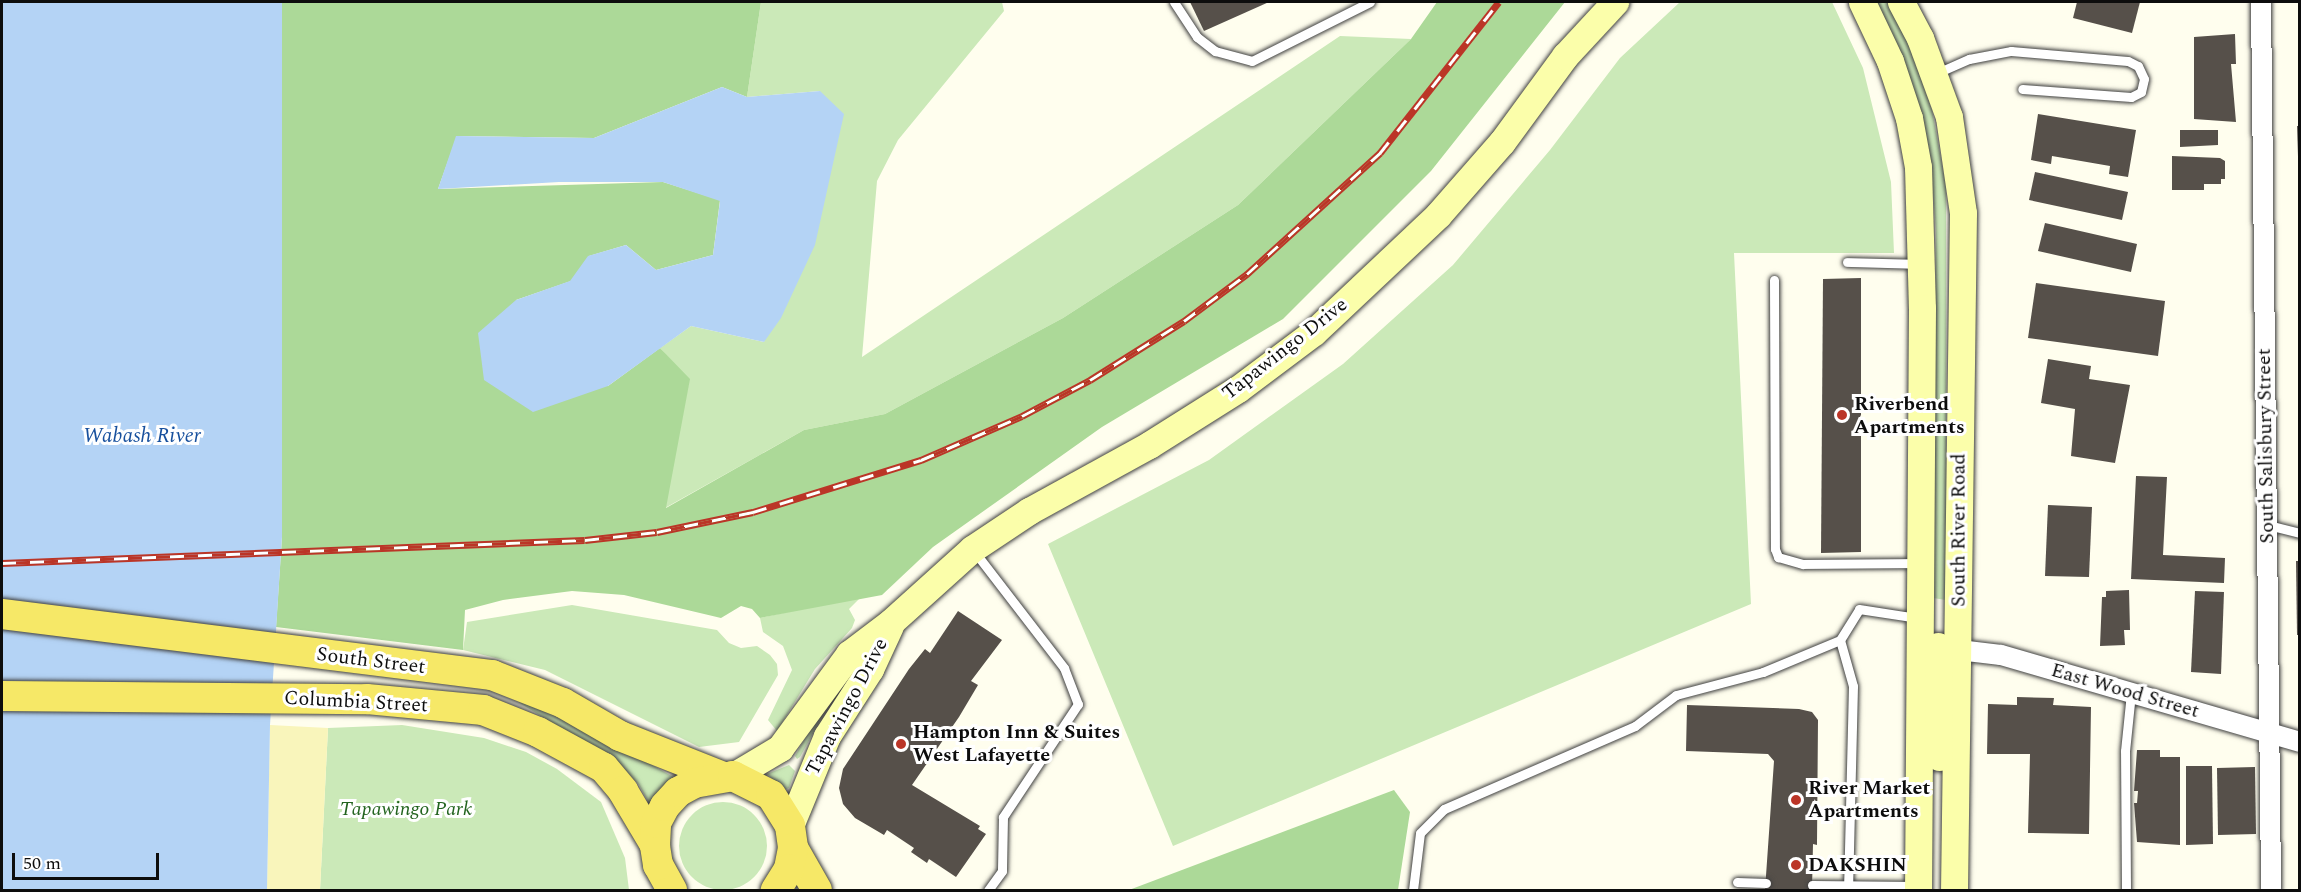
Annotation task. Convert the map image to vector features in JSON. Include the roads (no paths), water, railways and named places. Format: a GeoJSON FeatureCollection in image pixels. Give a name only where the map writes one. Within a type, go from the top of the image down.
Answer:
{"type":"FeatureCollection","features":[{"type":"Feature","properties":{"kind":"main road","name":"Tapawingo Drive"},"geometry":{"type":"LineString","coordinates":[[727,776],[780,748],[849,654],[891,622],[972,549],[1029,511],[1149,445],[1238,389],[1314,332],[1438,215],[1502,142],[1564,56],[1615,2]]}},
{"type":"Feature","properties":{"kind":"main road","name":"South River Road"},"geometry":{"type":"LineString","coordinates":[[1862,2],[1890,61],[1909,118],[1918,167],[1921,563],[1918,888]]}},
{"type":"Feature","properties":{"kind":"main road","name":"South River Road"},"geometry":{"type":"LineString","coordinates":[[1901,2],[1935,75],[1949,117],[1963,213],[1969,650],[1954,891]]}},
{"type":"Feature","properties":{"kind":"main road","name":"South Street"},"geometry":{"type":"LineString","coordinates":[[2,614],[492,675],[563,703],[620,736],[771,795],[817,891]]}},
{"type":"Feature","properties":{"kind":"main road"},"geometry":{"type":"LineString","coordinates":[[1920,619],[1933,628],[1938,649],[1940,833],[1948,891]]}},
{"type":"Feature","properties":{"kind":"main road","name":"Tapawingo Drive"},"geometry":{"type":"LineString","coordinates":[[792,837],[827,736],[870,669],[891,622]]}},
{"type":"Feature","properties":{"kind":"main road","name":"Columbia Street"},"geometry":{"type":"LineString","coordinates":[[2,696],[367,699],[483,710],[538,732],[603,768],[623,791],[655,867],[672,891]]}},
{"type":"Feature","properties":{"kind":"main road"},"geometry":{"type":"LineString","coordinates":[[655,867],[656,823],[678,792],[727,776]]}},
{"type":"Feature","properties":{"kind":"main road"},"geometry":{"type":"LineString","coordinates":[[776,891],[789,869],[792,837]]}},
{"type":"Feature","properties":{"kind":"street","name":"South Salisbury Street"},"geometry":{"type":"LineString","coordinates":[[2261,2],[2271,891]]}},
{"type":"Feature","properties":{"kind":"street","name":"East Wood Street"},"geometry":{"type":"LineString","coordinates":[[1969,650],[2131,693],[2300,742]]}},
{"type":"Feature","properties":{"kind":"lane"},"geometry":{"type":"LineString","coordinates":[[1174,2],[1197,37],[1215,51],[1252,61],[1370,2]]}},
{"type":"Feature","properties":{"kind":"lane"},"geometry":{"type":"LineString","coordinates":[[1935,75],[1969,59],[2011,51],[2128,61],[2138,66],[2144,79],[2141,92],[2131,97],[2022,89]]}},
{"type":"Feature","properties":{"kind":"lane"},"geometry":{"type":"LineString","coordinates":[[1847,262],[1920,264]]}},
{"type":"Feature","properties":{"kind":"lane"},"geometry":{"type":"LineString","coordinates":[[1774,280],[1775,549],[1778,557],[1803,564],[1921,563]]}},
{"type":"Feature","properties":{"kind":"lane"},"geometry":{"type":"LineString","coordinates":[[2268,525],[2300,533]]}},
{"type":"Feature","properties":{"kind":"lane"},"geometry":{"type":"LineString","coordinates":[[972,549],[1064,668],[1078,704],[1003,817],[1002,871],[988,891]]}},
{"type":"Feature","properties":{"kind":"lane"},"geometry":{"type":"LineString","coordinates":[[1413,891],[1420,833],[1444,809],[1635,726],[1676,695],[1699,686],[1763,672],[1840,640],[1859,609],[1920,619]]}},
{"type":"Feature","properties":{"kind":"lane"},"geometry":{"type":"LineString","coordinates":[[1840,640],[1853,686],[1848,889]]}},
{"type":"Feature","properties":{"kind":"lane"},"geometry":{"type":"LineString","coordinates":[[2126,891],[2125,751],[2131,693]]}},
{"type":"Feature","properties":{"kind":"lane"},"geometry":{"type":"LineString","coordinates":[[1737,882],[1766,883]]}},
{"type":"Feature","properties":{"kind":"lane"},"geometry":{"type":"LineString","coordinates":[[1812,885],[1848,889],[1918,888]]}},
{"type":"Feature","properties":{"kind":"water","name":"Wabash River"},"geometry":{"type":"Polygon","coordinates":[[[2,2],[282,2],[282,537],[270,725],[267,890],[2,890],[2,2]]]}},
{"type":"Feature","properties":{"kind":"water"},"geometry":{"type":"Polygon","coordinates":[[[722,87],[747,97],[820,91],[844,114],[815,245],[781,318],[764,342],[691,326],[608,386],[533,412],[484,380],[478,333],[516,300],[570,281],[588,256],[626,245],[656,270],[713,255],[720,201],[663,182],[559,182],[438,189],[456,136],[594,138],[722,87]]]}},
{"type":"Feature","properties":{"kind":"railway"},"geometry":{"type":"LineString","coordinates":[[2,563],[585,540],[657,532],[753,512],[921,460],[1022,416],[1090,380],[1184,321],[1247,274],[1380,153],[1499,2]]}},
{"type":"Feature","properties":{"kind":"place","name":"Riverbend Apartments"},"geometry":{"type":"Point","coordinates":[1842,415]}},
{"type":"Feature","properties":{"kind":"place","name":"Hampton Inn & Suites West Lafayette"},"geometry":{"type":"Point","coordinates":[901,744]}},
{"type":"Feature","properties":{"kind":"place","name":"River Market Apartments"},"geometry":{"type":"Point","coordinates":[1796,800]}},
{"type":"Feature","properties":{"kind":"place","name":"DAKSHIN"},"geometry":{"type":"Point","coordinates":[1796,865]}},
{"type":"Feature","properties":{"kind":"park label","name":"Tapawingo Park"},"geometry":{"type":"Point","coordinates":[406,809]}}]}
